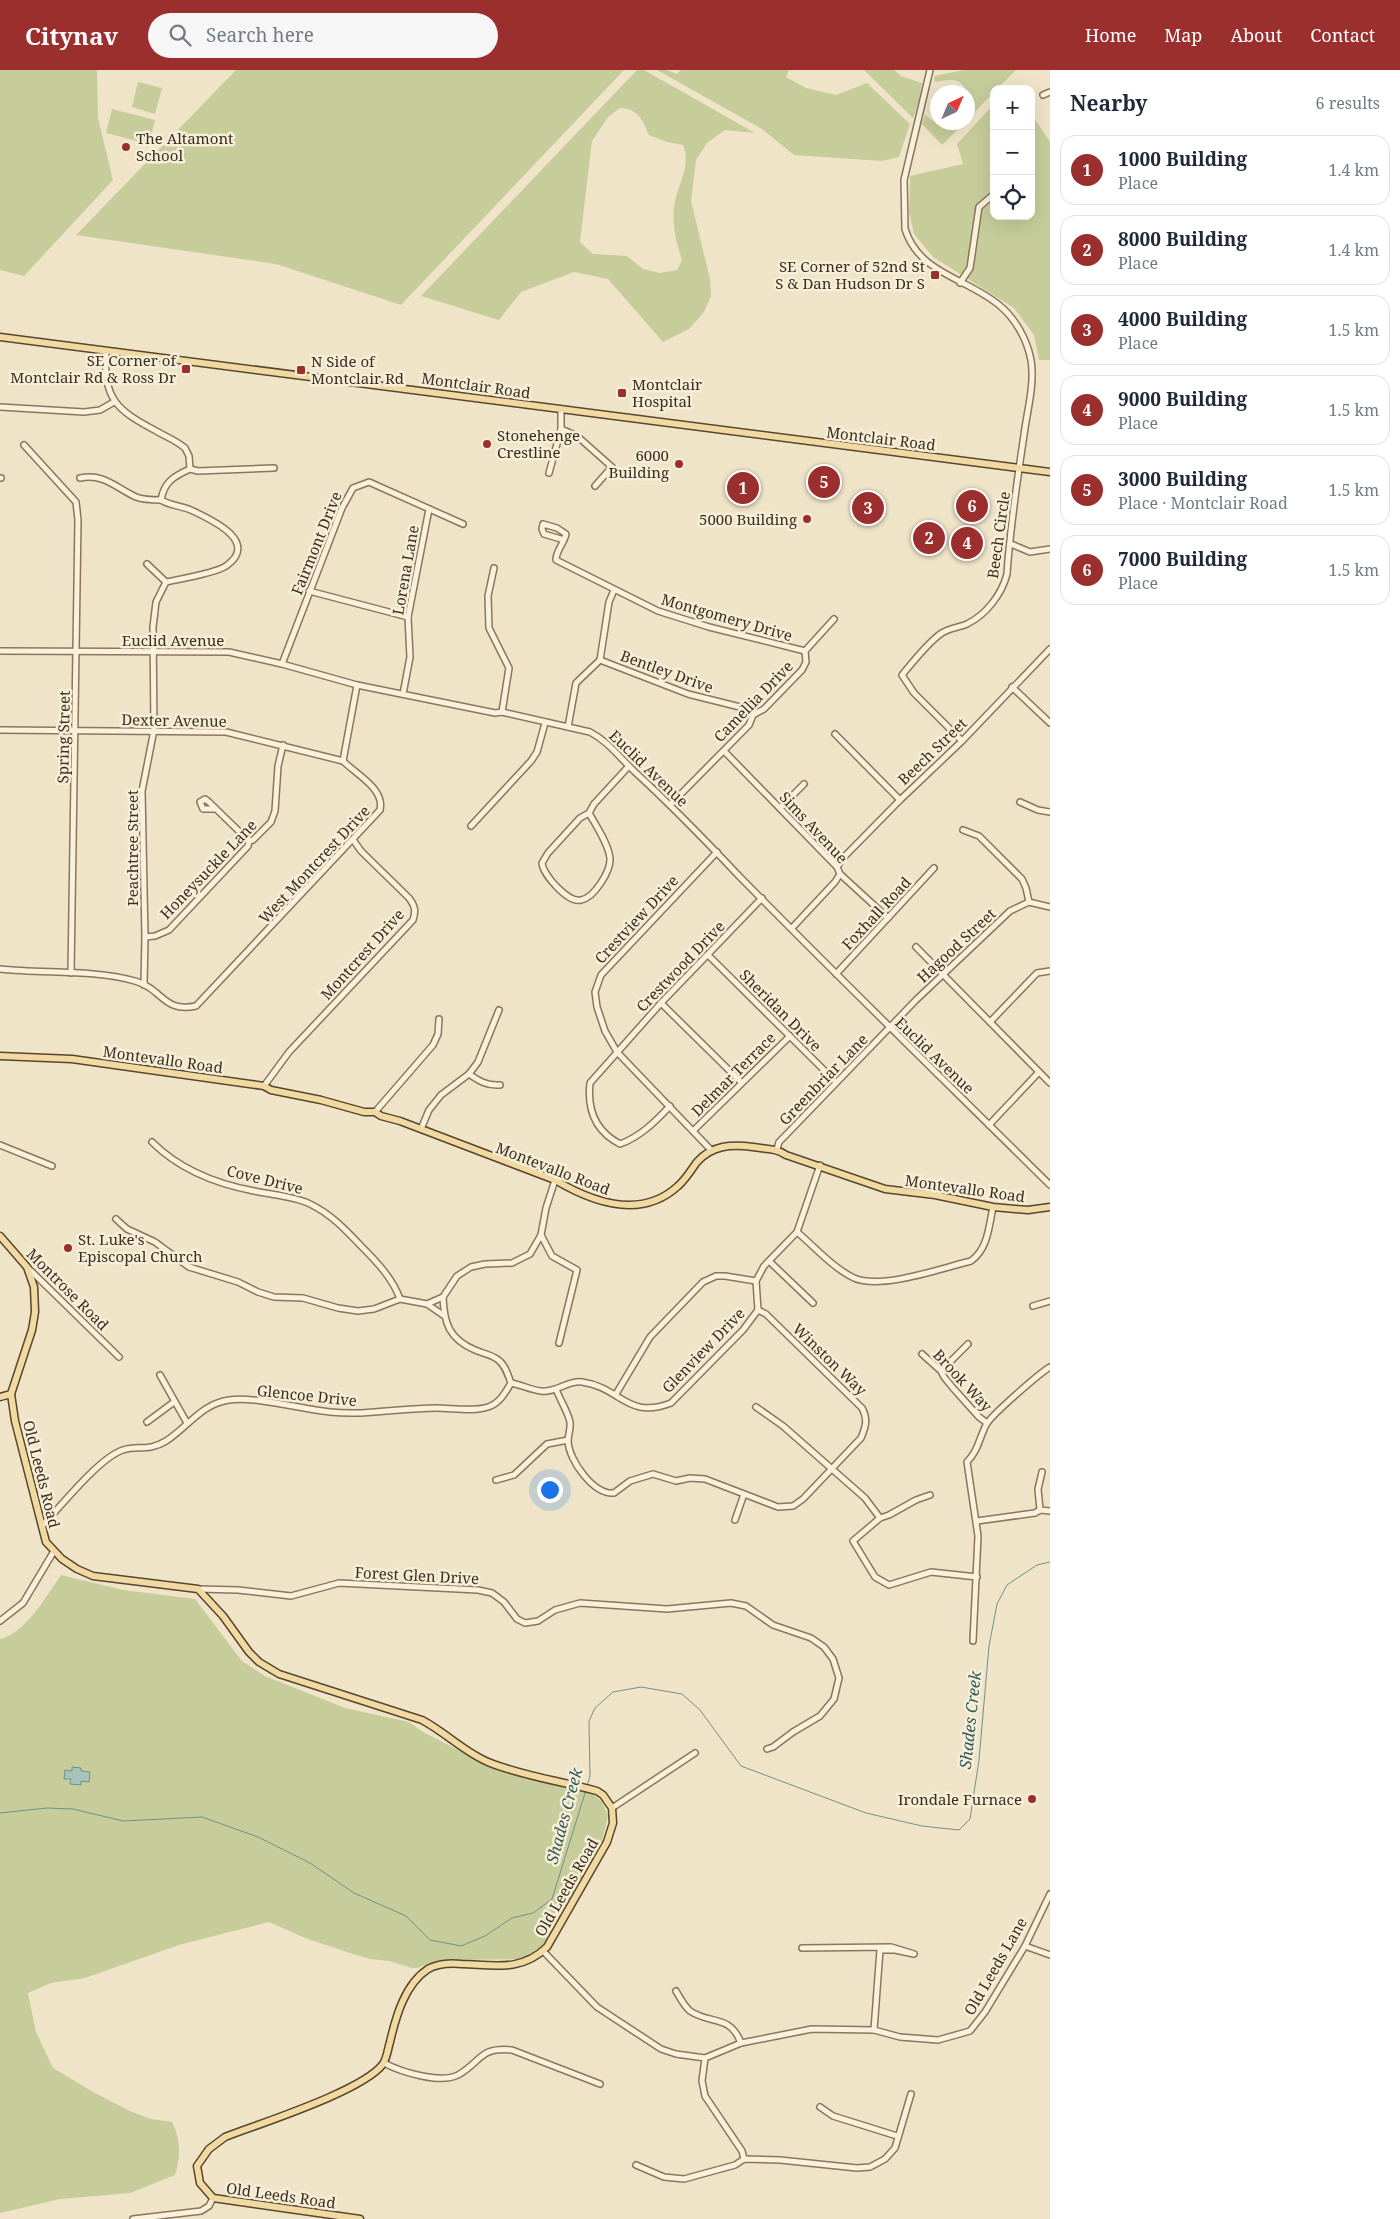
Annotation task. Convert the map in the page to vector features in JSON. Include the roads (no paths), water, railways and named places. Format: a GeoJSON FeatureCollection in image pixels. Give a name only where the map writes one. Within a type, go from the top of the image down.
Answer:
{"type":"FeatureCollection","features":[{"type":"Feature","properties":{"kind":"main road","name":"Montclair Road"},"geometry":{"type":"LineString","coordinates":[[0,336],[1050,472]]}},
{"type":"Feature","properties":{"kind":"main road","name":"Montevallo Road"},"geometry":{"type":"LineString","coordinates":[[0,1056],[72,1059],[264,1086],[271,1090],[321,1100],[364,1112],[375,1112],[380,1116],[554,1180],[598,1201],[621,1205],[643,1203],[669,1194],[680,1185],[698,1161],[711,1150],[728,1146],[777,1149],[786,1155],[820,1165],[837,1174],[885,1189],[935,1195],[993,1207],[1028,1210],[1050,1207]]}},
{"type":"Feature","properties":{"kind":"main road","name":"Montrose Road"},"geometry":{"type":"LineString","coordinates":[[0,1236],[27,1268]]}},
{"type":"Feature","properties":{"kind":"main road","name":"Old Leeds Road"},"geometry":{"type":"LineString","coordinates":[[27,1268],[33,1284],[35,1312],[32,1330],[12,1394],[15,1421],[39,1516],[43,1524],[46,1542],[54,1551],[77,1569],[93,1576],[198,1588]]}},
{"type":"Feature","properties":{"kind":"main road"},"geometry":{"type":"LineString","coordinates":[[0,1397],[12,1394]]}},
{"type":"Feature","properties":{"kind":"main road"},"geometry":{"type":"LineString","coordinates":[[198,1588],[223,1616],[249,1652],[259,1662],[279,1674],[422,1720],[440,1730],[464,1749],[486,1761],[597,1791],[603,1795],[612,1808]]}},
{"type":"Feature","properties":{"kind":"main road","name":"Old Leeds Road"},"geometry":{"type":"LineString","coordinates":[[360,2219],[213,2198],[200,2183],[197,2166],[199,2159],[209,2148],[226,2136],[346,2091],[368,2077],[384,2063],[403,2000],[411,1986],[429,1969],[448,1963],[514,1966],[526,1962],[543,1951],[607,1842],[613,1823],[612,1808]]}},
{"type":"Feature","properties":{"kind":"street","name":"Beech Circle"},"geometry":{"type":"LineString","coordinates":[[930,70],[904,180],[905,228],[907,236],[926,262],[999,305],[1018,326],[1028,348],[1032,376],[1018,469],[1011,544],[1004,586],[996,599],[973,620],[937,636],[902,675],[914,693],[962,741]]}},
{"type":"Feature","properties":{"kind":"street"},"geometry":{"type":"LineString","coordinates":[[1043,95],[1050,92]]}},
{"type":"Feature","properties":{"kind":"street"},"geometry":{"type":"LineString","coordinates":[[960,283],[970,268],[979,207],[990,198]]}},
{"type":"Feature","properties":{"kind":"street"},"geometry":{"type":"LineString","coordinates":[[106,351],[105,377],[114,402],[133,418],[185,448],[189,456],[190,469]]}},
{"type":"Feature","properties":{"kind":"street"},"geometry":{"type":"LineString","coordinates":[[0,407],[84,412],[100,410],[114,402]]}},
{"type":"Feature","properties":{"kind":"street"},"geometry":{"type":"LineString","coordinates":[[549,473],[561,429],[561,409]]}},
{"type":"Feature","properties":{"kind":"street"},"geometry":{"type":"LineString","coordinates":[[561,429],[577,436],[612,467],[595,486]]}},
{"type":"Feature","properties":{"kind":"street","name":"Spring Street"},"geometry":{"type":"LineString","coordinates":[[24,445],[76,502],[78,520],[71,972]]}},
{"type":"Feature","properties":{"kind":"street"},"geometry":{"type":"LineString","coordinates":[[160,500],[166,484],[175,476],[190,469],[198,471],[274,468]]}},
{"type":"Feature","properties":{"kind":"street"},"geometry":{"type":"LineString","coordinates":[[80,478],[88,476],[106,479],[136,497],[160,500],[191,510],[227,529],[235,538],[237,548],[234,558],[225,567],[166,582],[147,564]]}},
{"type":"Feature","properties":{"kind":"street","name":"Fairmont Drive"},"geometry":{"type":"LineString","coordinates":[[282,664],[342,508],[353,488],[369,482],[462,524]]}},
{"type":"Feature","properties":{"kind":"street","name":"Lorena Lane"},"geometry":{"type":"LineString","coordinates":[[403,694],[410,657],[408,617],[429,509]]}},
{"type":"Feature","properties":{"kind":"street"},"geometry":{"type":"LineString","coordinates":[[543,524],[562,530],[566,534],[564,540],[544,534],[543,524]]}},
{"type":"Feature","properties":{"kind":"street","name":"Montgomery Drive"},"geometry":{"type":"LineString","coordinates":[[564,540],[556,554],[556,560],[658,611],[692,622],[805,651]]}},
{"type":"Feature","properties":{"kind":"street"},"geometry":{"type":"LineString","coordinates":[[1011,544],[1030,552],[1050,549]]}},
{"type":"Feature","properties":{"kind":"street"},"geometry":{"type":"LineString","coordinates":[[494,568],[488,596],[489,628],[509,668],[502,712]]}},
{"type":"Feature","properties":{"kind":"street","name":"Peachtree Street"},"geometry":{"type":"LineString","coordinates":[[144,985],[146,937],[142,792],[151,752],[153,731],[153,627],[156,602],[166,582]]}},
{"type":"Feature","properties":{"kind":"street"},"geometry":{"type":"LineString","coordinates":[[568,727],[576,683],[600,660],[609,602],[614,590]]}},
{"type":"Feature","properties":{"kind":"street"},"geometry":{"type":"LineString","coordinates":[[309,591],[408,617]]}},
{"type":"Feature","properties":{"kind":"street","name":"Camellia Drive"},"geometry":{"type":"LineString","coordinates":[[670,805],[749,725],[753,715],[764,709],[802,670],[806,662],[805,651],[834,619]]}},
{"type":"Feature","properties":{"kind":"street","name":"Beech Street"},"geometry":{"type":"LineString","coordinates":[[837,867],[843,858],[962,741],[1050,649]]}},
{"type":"Feature","properties":{"kind":"street","name":"Euclid Avenue"},"geometry":{"type":"LineString","coordinates":[[0,651],[229,652],[282,664],[357,685],[495,713],[502,712],[590,732],[612,746],[629,766],[717,852],[836,974],[1050,1185]]}},
{"type":"Feature","properties":{"kind":"street","name":"Bentley Drive"},"geometry":{"type":"LineString","coordinates":[[600,660],[688,694],[744,708],[753,715]]}},
{"type":"Feature","properties":{"kind":"street"},"geometry":{"type":"LineString","coordinates":[[343,762],[357,685]]}},
{"type":"Feature","properties":{"kind":"street"},"geometry":{"type":"LineString","coordinates":[[1012,687],[1050,723]]}},
{"type":"Feature","properties":{"kind":"street"},"geometry":{"type":"LineString","coordinates":[[471,826],[537,752],[546,723]]}},
{"type":"Feature","properties":{"kind":"street","name":"Dexter Avenue"},"geometry":{"type":"LineString","coordinates":[[0,730],[226,732],[283,745],[343,762]]}},
{"type":"Feature","properties":{"kind":"street"},"geometry":{"type":"LineString","coordinates":[[835,734],[900,800]]}},
{"type":"Feature","properties":{"kind":"street","name":"Honeysuckle Lane"},"geometry":{"type":"LineString","coordinates":[[146,937],[155,936],[169,930],[248,846],[249,841],[271,822],[275,810],[278,766],[283,745]]}},
{"type":"Feature","properties":{"kind":"street","name":"Sims Avenue"},"geometry":{"type":"LineString","coordinates":[[724,751],[837,867],[840,874],[888,918]]}},
{"type":"Feature","properties":{"kind":"street","name":"West Montcrest Drive"},"geometry":{"type":"LineString","coordinates":[[144,985],[155,991],[167,1003],[183,1009],[196,1006],[377,816],[382,803],[380,794],[343,762]]}},
{"type":"Feature","properties":{"kind":"street"},"geometry":{"type":"LineString","coordinates":[[589,813],[608,849],[609,869],[605,879],[587,898],[575,900],[569,898],[546,876],[542,863],[548,853],[580,818],[589,813],[594,804],[629,766]]}},
{"type":"Feature","properties":{"kind":"street"},"geometry":{"type":"LineString","coordinates":[[780,808],[804,784]]}},
{"type":"Feature","properties":{"kind":"street"},"geometry":{"type":"LineString","coordinates":[[1020,802],[1038,810],[1050,812]]}},
{"type":"Feature","properties":{"kind":"street"},"geometry":{"type":"LineString","coordinates":[[215,809],[249,841]]}},
{"type":"Feature","properties":{"kind":"street"},"geometry":{"type":"LineString","coordinates":[[962,830],[979,836],[1022,879],[1029,902],[1050,907]]}},
{"type":"Feature","properties":{"kind":"street","name":"Montcrest Drive"},"geometry":{"type":"LineString","coordinates":[[264,1086],[289,1052],[413,920],[415,913],[414,905],[409,898],[361,851],[354,841]]}},
{"type":"Feature","properties":{"kind":"street","name":"Crestview Drive"},"geometry":{"type":"LineString","coordinates":[[711,1150],[617,1052],[605,1031],[598,1012],[595,992],[601,975],[717,852]]}},
{"type":"Feature","properties":{"kind":"street","name":"Foxhall Road"},"geometry":{"type":"LineString","coordinates":[[836,974],[934,868]]}},
{"type":"Feature","properties":{"kind":"street"},"geometry":{"type":"LineString","coordinates":[[792,928],[835,882],[840,874]]}},
{"type":"Feature","properties":{"kind":"street","name":"Crestwood Drive"},"geometry":{"type":"LineString","coordinates":[[670,1106],[655,1122],[631,1140],[620,1144],[608,1137],[592,1118],[588,1097],[590,1083],[661,1003],[762,898]]}},
{"type":"Feature","properties":{"kind":"street","name":"Hagood Street"},"geometry":{"type":"LineString","coordinates":[[890,1028],[916,1000],[1010,911],[1029,902]]}},
{"type":"Feature","properties":{"kind":"street"},"geometry":{"type":"LineString","coordinates":[[916,947],[1050,1083]]}},
{"type":"Feature","properties":{"kind":"street","name":"Sheridan Drive"},"geometry":{"type":"LineString","coordinates":[[708,955],[836,1082]]}},
{"type":"Feature","properties":{"kind":"street"},"geometry":{"type":"LineString","coordinates":[[0,969],[71,972],[125,980],[144,985]]}},
{"type":"Feature","properties":{"kind":"street"},"geometry":{"type":"LineString","coordinates":[[990,1022],[1037,973],[1050,971]]}},
{"type":"Feature","properties":{"kind":"street"},"geometry":{"type":"LineString","coordinates":[[661,1003],[741,1082]]}},
{"type":"Feature","properties":{"kind":"street"},"geometry":{"type":"LineString","coordinates":[[421,1130],[429,1110],[441,1095],[469,1074],[478,1062],[499,1010]]}},
{"type":"Feature","properties":{"kind":"street"},"geometry":{"type":"LineString","coordinates":[[375,1112],[432,1045],[438,1034],[439,1019]]}},
{"type":"Feature","properties":{"kind":"street","name":"Greenbriar Lane"},"geometry":{"type":"LineString","coordinates":[[777,1149],[779,1142],[890,1028]]}},
{"type":"Feature","properties":{"kind":"street","name":"Delmar Terrace"},"geometry":{"type":"LineString","coordinates":[[693,1130],[790,1036]]}},
{"type":"Feature","properties":{"kind":"street"},"geometry":{"type":"LineString","coordinates":[[989,1125],[1040,1072]]}},
{"type":"Feature","properties":{"kind":"street"},"geometry":{"type":"LineString","coordinates":[[469,1074],[491,1086],[500,1085]]}},
{"type":"Feature","properties":{"kind":"street","name":"Cove Drive"},"geometry":{"type":"LineString","coordinates":[[152,1142],[167,1156],[192,1170],[251,1191],[308,1202],[334,1218],[373,1258],[391,1281],[400,1299]]}},
{"type":"Feature","properties":{"kind":"street"},"geometry":{"type":"LineString","coordinates":[[0,1145],[52,1166]]}},
{"type":"Feature","properties":{"kind":"street"},"geometry":{"type":"LineString","coordinates":[[616,1394],[650,1337],[704,1282],[716,1276],[756,1281],[769,1261],[797,1232],[820,1165]]}},
{"type":"Feature","properties":{"kind":"street"},"geometry":{"type":"LineString","coordinates":[[427,1304],[442,1297],[458,1276],[471,1267],[485,1264],[512,1263],[530,1254],[541,1235],[554,1180]]}},
{"type":"Feature","properties":{"kind":"street"},"geometry":{"type":"LineString","coordinates":[[797,1232],[853,1277],[864,1281],[882,1283],[971,1261],[984,1248],[993,1207]]}},
{"type":"Feature","properties":{"kind":"street"},"geometry":{"type":"LineString","coordinates":[[116,1219],[127,1229],[155,1242],[190,1267],[238,1282],[274,1297],[303,1298],[338,1308],[358,1310],[387,1305],[400,1299],[427,1304],[443,1315]]}},
{"type":"Feature","properties":{"kind":"street"},"geometry":{"type":"LineString","coordinates":[[541,1235],[552,1256],[577,1270],[558,1343]]}},
{"type":"Feature","properties":{"kind":"street"},"geometry":{"type":"LineString","coordinates":[[769,1261],[813,1303]]}},
{"type":"Feature","properties":{"kind":"street","name":"Montrose Road"},"geometry":{"type":"LineString","coordinates":[[27,1268],[119,1358]]}},
{"type":"Feature","properties":{"kind":"street"},"geometry":{"type":"LineString","coordinates":[[33,1284],[38,1277]]}},
{"type":"Feature","properties":{"kind":"street","name":"Glenview Drive"},"geometry":{"type":"LineString","coordinates":[[511,1383],[542,1392],[573,1382],[582,1382],[616,1394],[626,1403],[640,1409],[657,1409],[671,1403],[743,1330],[758,1310],[756,1281]]}},
{"type":"Feature","properties":{"kind":"street"},"geometry":{"type":"LineString","coordinates":[[442,1297],[443,1315],[452,1335],[466,1346],[497,1359],[503,1365],[511,1383]]}},
{"type":"Feature","properties":{"kind":"street"},"geometry":{"type":"LineString","coordinates":[[1034,1306],[1050,1301]]}},
{"type":"Feature","properties":{"kind":"street","name":"Winston Way"},"geometry":{"type":"LineString","coordinates":[[556,1389],[570,1420],[568,1440],[579,1470],[602,1492],[614,1493],[630,1481],[653,1474],[676,1481],[690,1478],[705,1480],[778,1507],[792,1506],[804,1498],[830,1468],[861,1438],[866,1425],[865,1414],[862,1408],[766,1314],[758,1310]]}},
{"type":"Feature","properties":{"kind":"street"},"geometry":{"type":"LineString","coordinates":[[941,1371],[968,1344]]}},
{"type":"Feature","properties":{"kind":"street","name":"Brook Way"},"geometry":{"type":"LineString","coordinates":[[922,1354],[941,1371],[953,1388],[979,1417],[987,1423]]}},
{"type":"Feature","properties":{"kind":"street"},"geometry":{"type":"LineString","coordinates":[[973,1641],[977,1577],[977,1521],[974,1515],[967,1462],[976,1453],[987,1423],[1050,1367]]}},
{"type":"Feature","properties":{"kind":"street"},"geometry":{"type":"LineString","coordinates":[[160,1374],[174,1402],[188,1423]]}},
{"type":"Feature","properties":{"kind":"street","name":"Glencoe Drive"},"geometry":{"type":"LineString","coordinates":[[43,1524],[105,1460],[123,1450],[157,1446],[207,1406],[229,1400],[247,1400],[331,1412],[364,1414],[435,1408],[478,1409],[497,1403],[511,1383]]}},
{"type":"Feature","properties":{"kind":"street"},"geometry":{"type":"LineString","coordinates":[[147,1422],[174,1402]]}},
{"type":"Feature","properties":{"kind":"street"},"geometry":{"type":"LineString","coordinates":[[756,1408],[783,1426],[865,1498],[880,1518]]}},
{"type":"Feature","properties":{"kind":"street"},"geometry":{"type":"LineString","coordinates":[[496,1480],[514,1475],[547,1444],[568,1440]]}},
{"type":"Feature","properties":{"kind":"street"},"geometry":{"type":"LineString","coordinates":[[1040,1510],[1038,1489],[1042,1472]]}},
{"type":"Feature","properties":{"kind":"street"},"geometry":{"type":"LineString","coordinates":[[734,1520],[744,1494]]}},
{"type":"Feature","properties":{"kind":"street"},"geometry":{"type":"LineString","coordinates":[[930,1495],[880,1518],[853,1541],[880,1582],[889,1586],[931,1572],[977,1577]]}},
{"type":"Feature","properties":{"kind":"street"},"geometry":{"type":"LineString","coordinates":[[977,1521],[1035,1513],[1040,1510],[1050,1511]]}},
{"type":"Feature","properties":{"kind":"street"},"geometry":{"type":"LineString","coordinates":[[0,1621],[23,1603],[54,1551]]}},
{"type":"Feature","properties":{"kind":"street","name":"Forest Glen Drive"},"geometry":{"type":"LineString","coordinates":[[198,1588],[291,1596],[339,1583],[478,1590],[492,1592],[504,1602],[516,1619],[525,1623],[538,1621],[554,1610],[580,1603],[667,1609],[731,1603],[746,1606],[773,1625],[811,1638],[824,1647],[833,1659],[839,1678],[834,1700],[820,1716],[767,1749]]}},
{"type":"Feature","properties":{"kind":"street"},"geometry":{"type":"LineString","coordinates":[[612,1808],[695,1753]]}},
{"type":"Feature","properties":{"kind":"street","name":"Old Leeds Lane"},"geometry":{"type":"LineString","coordinates":[[705,2058],[741,2043],[812,2029],[874,2030],[900,2037],[938,2040],[970,2031],[985,2012],[1025,1946],[1050,1894]]}},
{"type":"Feature","properties":{"kind":"street"},"geometry":{"type":"LineString","coordinates":[[1025,1946],[1050,1955]]}},
{"type":"Feature","properties":{"kind":"street"},"geometry":{"type":"LineString","coordinates":[[802,1948],[891,1947],[914,1954],[895,1950],[880,1950],[874,2030]]}},
{"type":"Feature","properties":{"kind":"street"},"geometry":{"type":"LineString","coordinates":[[543,1951],[597,2007],[615,2020],[661,2049],[676,2054],[705,2058],[702,2081],[705,2096],[742,2151],[744,2159]]}},
{"type":"Feature","properties":{"kind":"street"},"geometry":{"type":"LineString","coordinates":[[676,1991],[691,2011],[730,2025],[737,2032],[741,2043]]}},
{"type":"Feature","properties":{"kind":"street"},"geometry":{"type":"LineString","coordinates":[[384,2063],[393,2068],[433,2078],[447,2078],[465,2070],[482,2054],[497,2049],[512,2050],[600,2084]]}},
{"type":"Feature","properties":{"kind":"street"},"geometry":{"type":"LineString","coordinates":[[636,2165],[664,2176],[684,2179],[735,2165],[744,2159],[780,2160],[857,2168],[870,2167],[885,2160],[894,2148],[911,2094]]}},
{"type":"Feature","properties":{"kind":"street"},"geometry":{"type":"LineString","coordinates":[[820,2107],[833,2116],[898,2136]]}},
{"type":"Feature","properties":{"kind":"street"},"geometry":{"type":"LineString","coordinates":[[133,2219],[201,2211],[209,2206],[213,2198]]}},
{"type":"Feature","properties":{"kind":"water"},"geometry":{"type":"Polygon","coordinates":[[[72,1767],[90,1772],[89,1782],[81,1781],[81,1785],[70,1784],[71,1779],[64,1779],[65,1770],[72,1771],[72,1767]]]}},
{"type":"Feature","properties":{"kind":"waterway","name":"Shades Creek"},"geometry":{"type":"LineString","coordinates":[[587,1786],[590,1776],[589,1721],[595,1708],[613,1692],[641,1687],[682,1694],[700,1710],[741,1766],[866,1813],[922,1826],[959,1830],[970,1819],[979,1760],[989,1646],[997,1604],[1007,1585],[1037,1565],[1050,1562]]}},
{"type":"Feature","properties":{"kind":"waterway","name":"Shades Creek"},"geometry":{"type":"LineString","coordinates":[[0,1813],[47,1808],[73,1809],[123,1821],[202,1817],[258,1837],[310,1863],[354,1893],[406,1916],[430,1940],[461,1946],[485,1936],[512,1918],[533,1913],[552,1899],[586,1790]]}},
{"type":"Feature","properties":{"kind":"place","name":"The Altamont School"},"geometry":{"type":"Point","coordinates":[126,147]}},
{"type":"Feature","properties":{"kind":"place","name":"SE Corner of 52nd St S & Dan Hudson Dr S"},"geometry":{"type":"Point","coordinates":[935,275]}},
{"type":"Feature","properties":{"kind":"place","name":"SE Corner of Montclair Rd & Ross Dr"},"geometry":{"type":"Point","coordinates":[186,369]}},
{"type":"Feature","properties":{"kind":"place","name":"N Side of Montclair Rd"},"geometry":{"type":"Point","coordinates":[301,370]}},
{"type":"Feature","properties":{"kind":"place","name":"Montclair Hospital"},"geometry":{"type":"Point","coordinates":[622,393]}},
{"type":"Feature","properties":{"kind":"place","name":"Stonehenge Crestline"},"geometry":{"type":"Point","coordinates":[487,444]}},
{"type":"Feature","properties":{"kind":"place","name":"6000 Building"},"geometry":{"type":"Point","coordinates":[679,464]}},
{"type":"Feature","properties":{"kind":"place","name":"3000 Building"},"geometry":{"type":"Point","coordinates":[824,482]}},
{"type":"Feature","properties":{"kind":"place","name":"1000 Building"},"geometry":{"type":"Point","coordinates":[743,488]}},
{"type":"Feature","properties":{"kind":"place","name":"7000 Building"},"geometry":{"type":"Point","coordinates":[972,506]}},
{"type":"Feature","properties":{"kind":"place","name":"4000 Building"},"geometry":{"type":"Point","coordinates":[868,508]}},
{"type":"Feature","properties":{"kind":"place","name":"5000 Building"},"geometry":{"type":"Point","coordinates":[807,519]}},
{"type":"Feature","properties":{"kind":"place","name":"8000 Building"},"geometry":{"type":"Point","coordinates":[929,538]}},
{"type":"Feature","properties":{"kind":"place","name":"9000 Building"},"geometry":{"type":"Point","coordinates":[967,543]}},
{"type":"Feature","properties":{"kind":"place","name":"St. Luke's Episcopal Church"},"geometry":{"type":"Point","coordinates":[68,1248]}},
{"type":"Feature","properties":{"kind":"place","name":"Irondale Furnace"},"geometry":{"type":"Point","coordinates":[1032,1799]}}]}
